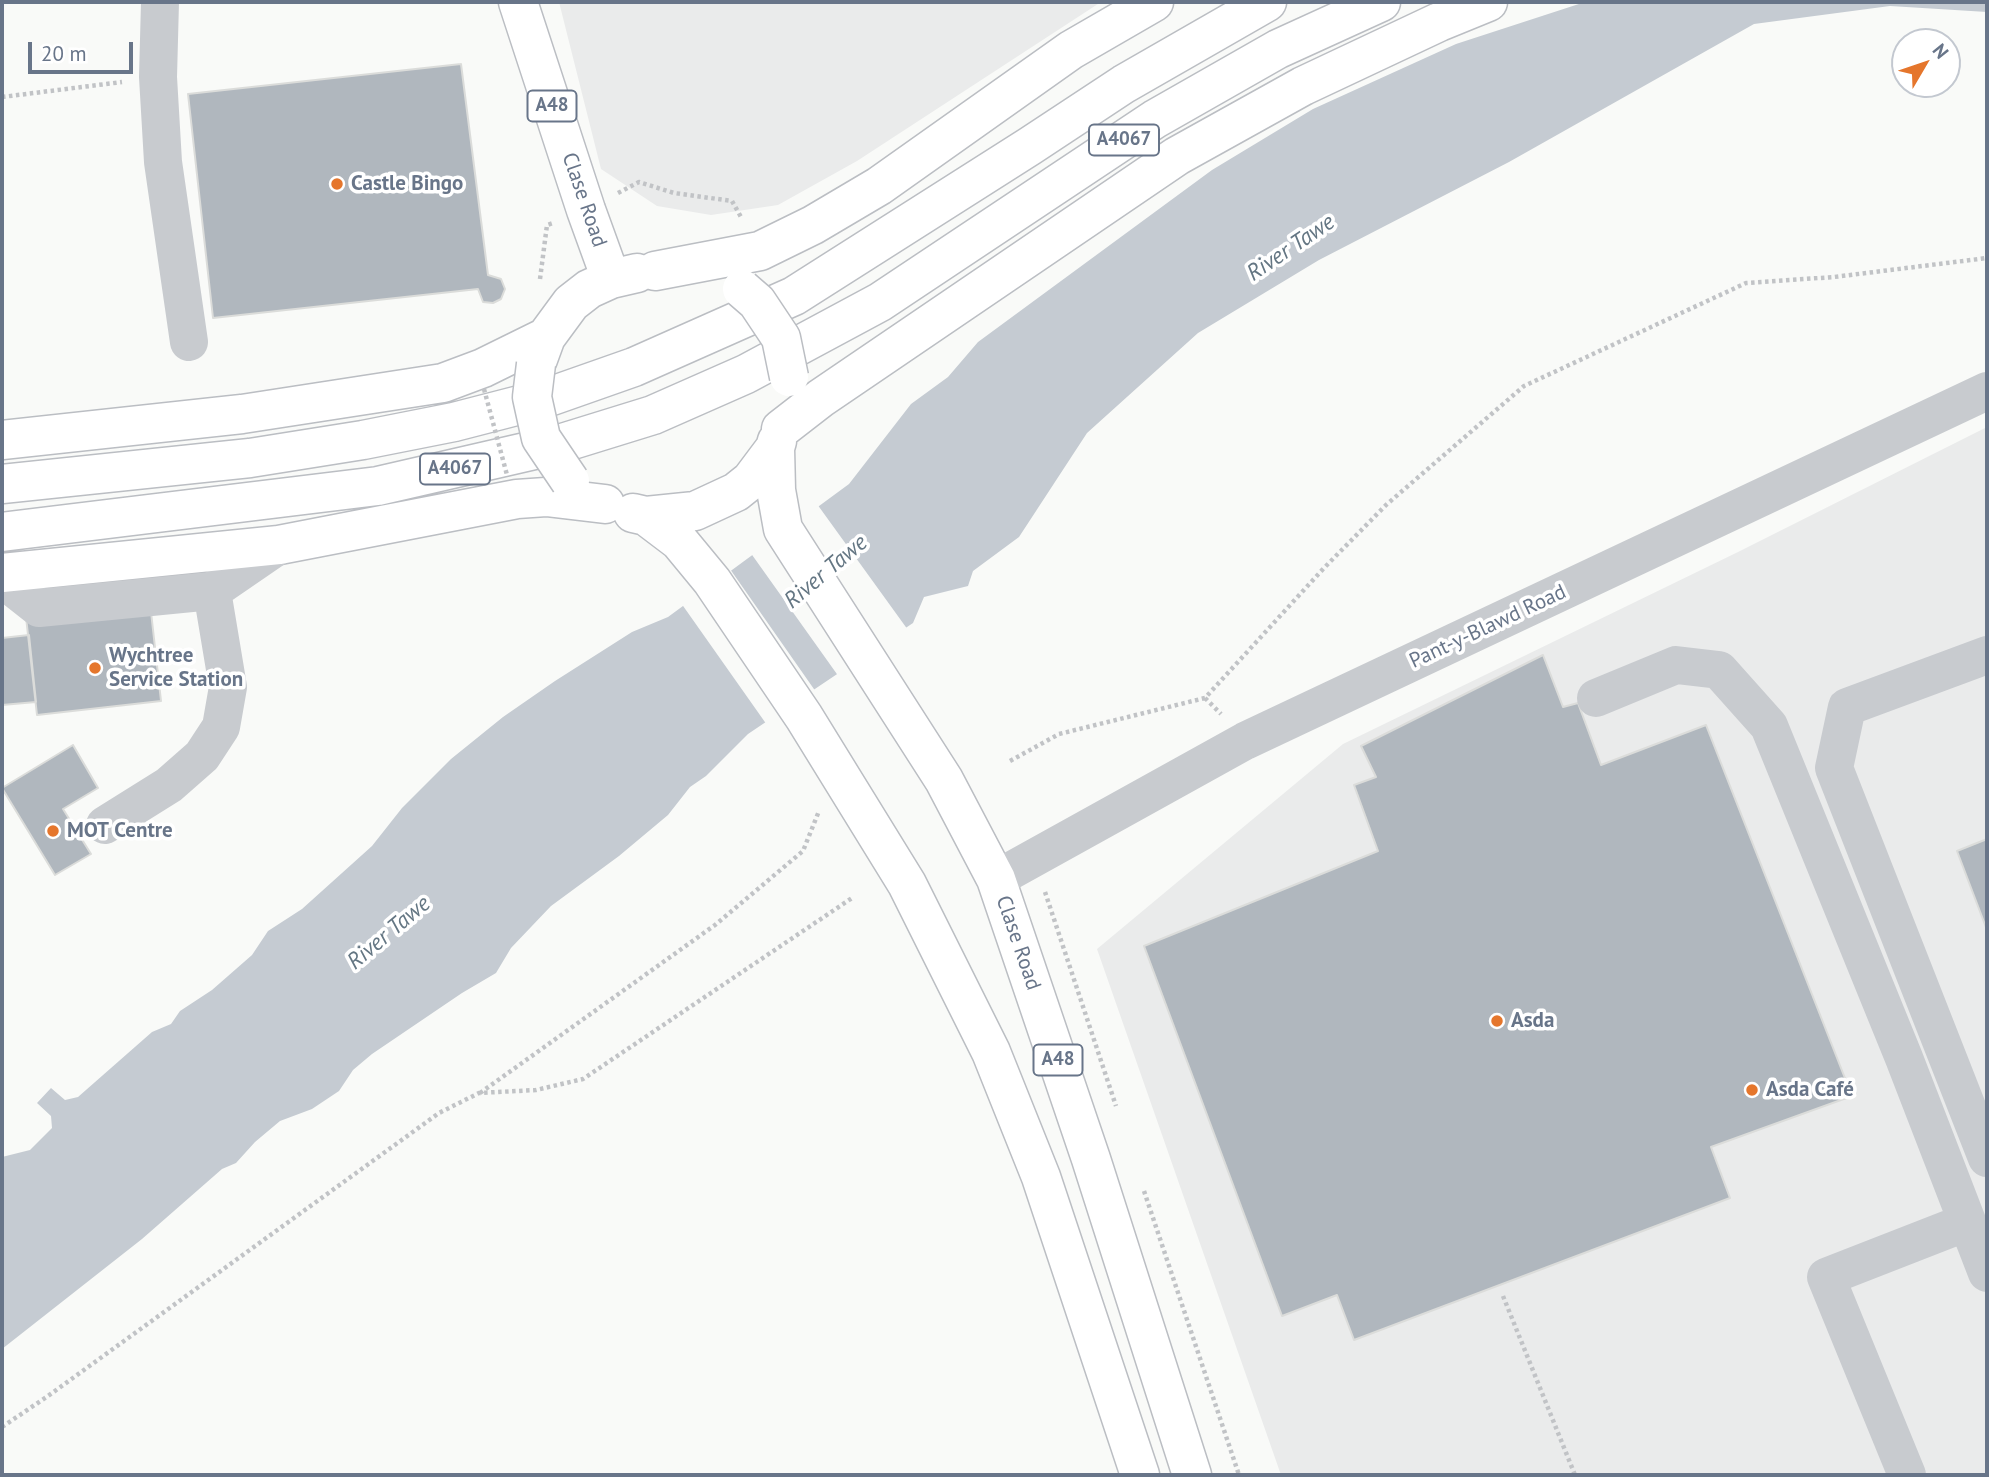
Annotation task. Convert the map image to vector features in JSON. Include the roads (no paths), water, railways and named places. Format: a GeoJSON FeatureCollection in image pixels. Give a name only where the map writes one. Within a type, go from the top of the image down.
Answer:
{"type":"FeatureCollection","features":[{"type":"Feature","properties":{"kind":"main road","name":"Clase Road"},"geometry":{"type":"LineString","coordinates":[[518,2],[611,279]]}},
{"type":"Feature","properties":{"kind":"main road"},"geometry":{"type":"LineString","coordinates":[[606,505],[570,481],[541,438],[532,397],[541,350],[571,303],[589,289],[611,279],[760,251],[813,225],[879,186],[1071,50],[1154,2]]}},
{"type":"Feature","properties":{"kind":"main road","name":"A4067"},"geometry":{"type":"LineString","coordinates":[[2,484],[250,458],[363,440],[454,422],[530,402],[634,367],[794,296],[1124,84],[1267,2]]}},
{"type":"Feature","properties":{"kind":"main road","name":"A4067"},"geometry":{"type":"LineString","coordinates":[[2,532],[378,486],[556,445],[653,415],[746,374],[880,302],[1155,119],[1278,49],[1381,2]]}},
{"type":"Feature","properties":{"kind":"main road"},"geometry":{"type":"LineString","coordinates":[[2,573],[279,545],[517,499],[546,496],[606,505],[646,516],[695,511],[736,492],[751,480],[778,439],[821,398],[1177,156],[1303,86],[1488,2]]}},
{"type":"Feature","properties":{"kind":"main road","name":"Clase Road"},"geometry":{"type":"LineString","coordinates":[[655,271],[701,275],[742,289],[757,302],[780,338],[789,377],[778,439],[776,490],[783,529],[944,780],[996,879],[1091,1159],[1192,1475]]}},
{"type":"Feature","properties":{"kind":"main road"},"geometry":{"type":"LineString","coordinates":[[2,440],[242,414],[483,379],[541,350]]}},
{"type":"Feature","properties":{"kind":"main road","name":"A48"},"geometry":{"type":"LineString","coordinates":[[646,516],[679,541],[712,581],[804,717],[907,884],[992,1052],[1041,1177],[1140,1475]]}},
{"type":"Feature","properties":{"kind":"street"},"geometry":{"type":"LineString","coordinates":[[160,2],[158,77],[163,162],[189,342]]}},
{"type":"Feature","properties":{"kind":"street","name":"Pant-y-Blawd Road"},"geometry":{"type":"LineString","coordinates":[[996,879],[1245,741],[1987,391]]}},
{"type":"Feature","properties":{"kind":"street"},"geometry":{"type":"LineString","coordinates":[[2,579],[38,608],[212,591],[279,545]]}},
{"type":"Feature","properties":{"kind":"street"},"geometry":{"type":"LineString","coordinates":[[105,825],[169,785],[202,756],[222,727],[228,687],[212,591]]}},
{"type":"Feature","properties":{"kind":"street"},"geometry":{"type":"LineString","coordinates":[[1987,655],[1847,707],[1834,768],[1987,1158]]}},
{"type":"Feature","properties":{"kind":"street"},"geometry":{"type":"LineString","coordinates":[[1596,698],[1676,665],[1719,670],[1769,726],[1905,1058],[1987,1273]]}},
{"type":"Feature","properties":{"kind":"street"},"geometry":{"type":"LineString","coordinates":[[1907,1475],[1826,1277],[1968,1222]]}},
{"type":"Feature","properties":{"kind":"water","name":"River Tawe"},"geometry":{"type":"Polygon","coordinates":[[[1585,2],[1987,2],[1987,12],[1890,6],[1754,24],[1509,162],[1319,260],[1198,333],[1087,433],[1019,537],[973,571],[968,586],[924,597],[913,623],[748,734],[706,776],[690,787],[668,815],[619,856],[551,906],[511,948],[496,973],[372,1054],[353,1070],[339,1091],[312,1109],[280,1121],[236,1163],[222,1169],[142,1239],[2,1349],[2,1157],[30,1150],[52,1128],[51,1116],[37,1103],[51,1088],[65,1100],[78,1097],[152,1032],[171,1024],[180,1011],[212,990],[252,955],[268,931],[302,909],[372,846],[402,808],[451,759],[503,717],[555,681],[632,632],[668,617],[849,484],[911,404],[948,377],[978,342],[1212,170],[1313,109],[1456,44],[1585,2]]]}},
{"type":"Feature","properties":{"kind":"place","name":"Castle Bingo"},"geometry":{"type":"Point","coordinates":[337,184]}},
{"type":"Feature","properties":{"kind":"place","name":"Wychtree Service Station"},"geometry":{"type":"Point","coordinates":[95,668]}},
{"type":"Feature","properties":{"kind":"place","name":"MOT Centre"},"geometry":{"type":"Point","coordinates":[53,831]}},
{"type":"Feature","properties":{"kind":"place","name":"Asda"},"geometry":{"type":"Point","coordinates":[1497,1021]}},
{"type":"Feature","properties":{"kind":"place","name":"Asda Café"},"geometry":{"type":"Point","coordinates":[1752,1090]}}]}
